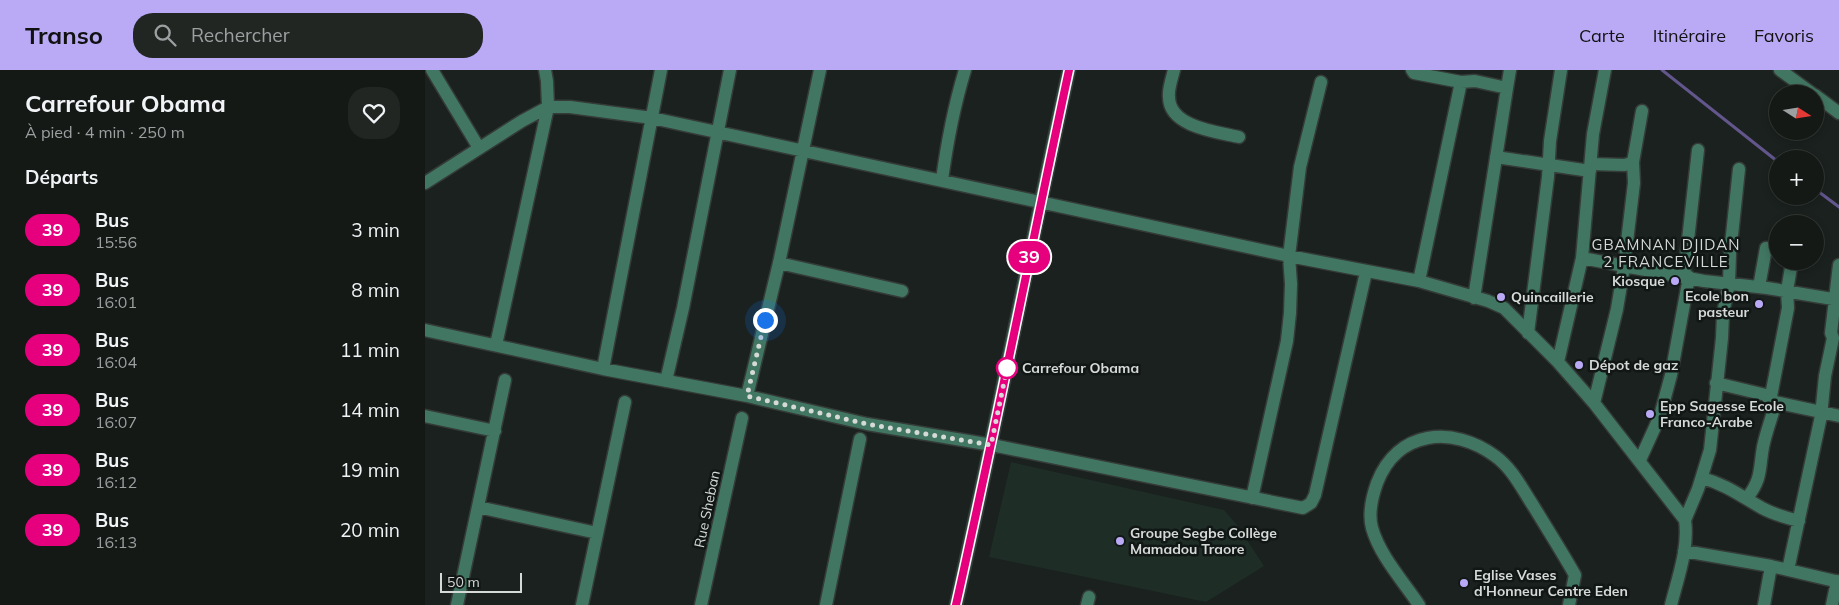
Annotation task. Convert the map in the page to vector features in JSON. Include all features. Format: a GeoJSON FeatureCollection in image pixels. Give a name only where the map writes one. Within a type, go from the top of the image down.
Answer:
{"type":"FeatureCollection","features":[{"type":"Feature","properties":{"kind":"street"},"geometry":{"type":"LineString","coordinates":[[432,70],[479,148]]}},
{"type":"Feature","properties":{"kind":"street"},"geometry":{"type":"LineString","coordinates":[[496,345],[548,107],[545,70]]}},
{"type":"Feature","properties":{"kind":"street"},"geometry":{"type":"LineString","coordinates":[[603,369],[661,70]]}},
{"type":"Feature","properties":{"kind":"street"},"geometry":{"type":"LineString","coordinates":[[666,381],[683,308],[730,70]]}},
{"type":"Feature","properties":{"kind":"street"},"geometry":{"type":"LineString","coordinates":[[747,396],[779,263],[820,70]]}},
{"type":"Feature","properties":{"kind":"street"},"geometry":{"type":"LineString","coordinates":[[942,180],[948,137],[965,70]]}},
{"type":"Feature","properties":{"kind":"street"},"geometry":{"type":"LineString","coordinates":[[956,605],[1069,70]]}},
{"type":"Feature","properties":{"kind":"street"},"geometry":{"type":"LineString","coordinates":[[1173,70],[1169,97],[1171,109],[1180,118],[1193,126],[1239,137]]}},
{"type":"Feature","properties":{"kind":"street"},"geometry":{"type":"LineString","coordinates":[[1412,70],[1414,73],[1457,77],[1507,88]]}},
{"type":"Feature","properties":{"kind":"street"},"geometry":{"type":"LineString","coordinates":[[1474,298],[1510,70]]}},
{"type":"Feature","properties":{"kind":"street"},"geometry":{"type":"LineString","coordinates":[[1528,333],[1549,166],[1550,141],[1561,70]]}},
{"type":"Feature","properties":{"kind":"street"},"geometry":{"type":"LineString","coordinates":[[1558,362],[1582,258],[1593,134],[1605,70]]}},
{"type":"Feature","properties":{"kind":"street"},"geometry":{"type":"LineString","coordinates":[[1780,70],[1800,85]]}},
{"type":"Feature","properties":{"kind":"street"},"geometry":{"type":"LineString","coordinates":[[1419,281],[1457,77]]}},
{"type":"Feature","properties":{"kind":"street"},"geometry":{"type":"LineString","coordinates":[[1252,498],[1287,340],[1291,294],[1289,256],[1300,167],[1321,82]]}},
{"type":"Feature","properties":{"kind":"street"},"geometry":{"type":"LineString","coordinates":[[1824,102],[1839,113]]}},
{"type":"Feature","properties":{"kind":"street"},"geometry":{"type":"LineString","coordinates":[[425,182],[522,121],[548,107],[570,107],[652,118],[1289,256],[1419,281],[1488,301],[1504,308],[1595,402],[1685,520],[1687,534],[1671,605]]}},
{"type":"Feature","properties":{"kind":"street"},"geometry":{"type":"LineString","coordinates":[[1595,402],[1625,267],[1633,184],[1633,162],[1642,111]]}},
{"type":"Feature","properties":{"kind":"street"},"geometry":{"type":"LineString","coordinates":[[1640,460],[1661,416],[1671,374],[1687,277],[1698,150]]}},
{"type":"Feature","properties":{"kind":"street"},"geometry":{"type":"LineString","coordinates":[[1496,157],[1549,166],[1591,168],[1625,165],[1633,162]]}},
{"type":"Feature","properties":{"kind":"street"},"geometry":{"type":"LineString","coordinates":[[1685,520],[1702,478],[1710,450],[1723,314],[1729,284],[1729,254],[1739,169]]}},
{"type":"Feature","properties":{"kind":"street"},"geometry":{"type":"LineString","coordinates":[[1759,287],[1766,248],[1769,249]]}},
{"type":"Feature","properties":{"kind":"street"},"geometry":{"type":"LineString","coordinates":[[1582,258],[1729,284],[1837,299]]}},
{"type":"Feature","properties":{"kind":"street"},"geometry":{"type":"LineString","coordinates":[[779,263],[902,291]]}},
{"type":"Feature","properties":{"kind":"street"},"geometry":{"type":"LineString","coordinates":[[1788,570],[1821,413],[1825,376],[1833,338],[1831,333],[1837,299],[1839,265]]}},
{"type":"Feature","properties":{"kind":"street"},"geometry":{"type":"LineString","coordinates":[[1747,498],[1756,486],[1759,478],[1763,447],[1773,401],[1776,365],[1788,308],[1787,291],[1790,270]]}},
{"type":"Feature","properties":{"kind":"street"},"geometry":{"type":"LineString","coordinates":[[425,330],[603,369],[747,396],[867,424],[991,445],[1303,508],[1311,503],[1315,495],[1366,272]]}},
{"type":"Feature","properties":{"kind":"street"},"geometry":{"type":"LineString","coordinates":[[457,605],[505,380]]}},
{"type":"Feature","properties":{"kind":"street"},"geometry":{"type":"LineString","coordinates":[[1716,384],[1766,395],[1773,401],[1839,416]]}},
{"type":"Feature","properties":{"kind":"street"},"geometry":{"type":"LineString","coordinates":[[582,605],[625,402]]}},
{"type":"Feature","properties":{"kind":"street"},"geometry":{"type":"LineString","coordinates":[[425,416],[495,431]]}},
{"type":"Feature","properties":{"kind":"street","name":"Rue Sheban"},"geometry":{"type":"LineString","coordinates":[[701,605],[742,418]]}},
{"type":"Feature","properties":{"kind":"street"},"geometry":{"type":"LineString","coordinates":[[1419,605],[1383,553],[1372,527],[1371,500],[1382,470],[1401,450],[1414,441],[1445,436],[1473,443],[1483,448],[1514,474],[1575,575],[1569,605]]}},
{"type":"Feature","properties":{"kind":"street"},"geometry":{"type":"LineString","coordinates":[[826,605],[860,439]]}},
{"type":"Feature","properties":{"kind":"street"},"geometry":{"type":"LineString","coordinates":[[1702,478],[1717,482],[1763,508],[1799,521]]}},
{"type":"Feature","properties":{"kind":"street"},"geometry":{"type":"LineString","coordinates":[[478,507],[597,532]]}},
{"type":"Feature","properties":{"kind":"street"},"geometry":{"type":"LineString","coordinates":[[1684,550],[1771,566],[1838,582],[1832,605]]}},
{"type":"Feature","properties":{"kind":"street"},"geometry":{"type":"LineString","coordinates":[[1764,605],[1771,566]]}},
{"type":"Feature","properties":{"kind":"shaded area","name":"Groupe Segbe Collège Mamadou Traore"},"geometry":{"type":"Polygon","coordinates":[[[1011,462],[1224,510],[1237,525],[1264,566],[1206,602],[989,557],[1011,462]]]}},
{"type":"Feature","properties":{"kind":"waterway"},"geometry":{"type":"LineString","coordinates":[[1662,70],[1769,155]]}},
{"type":"Feature","properties":{"kind":"waterway"},"geometry":{"type":"LineString","coordinates":[[1824,196],[1839,207]]}},
{"type":"Feature","properties":{"kind":"bus line","name":"39"},"geometry":{"type":"LineString","coordinates":[[956,605],[1069,70]]}},
{"type":"Feature","properties":{"kind":"place","name":"Kiosque"},"geometry":{"type":"Point","coordinates":[1675,281]}},
{"type":"Feature","properties":{"kind":"place","name":"Quincaillerie"},"geometry":{"type":"Point","coordinates":[1501,297]}},
{"type":"Feature","properties":{"kind":"place","name":"Ecole bon pasteur"},"geometry":{"type":"Point","coordinates":[1759,304]}},
{"type":"Feature","properties":{"kind":"place","name":"Dépot de gaz"},"geometry":{"type":"Point","coordinates":[1579,365]}},
{"type":"Feature","properties":{"kind":"place","name":"Carrefour Obama"},"geometry":{"type":"Point","coordinates":[1007,368]}},
{"type":"Feature","properties":{"kind":"place","name":"Epp Sagesse Ecole Franco-Arabe"},"geometry":{"type":"Point","coordinates":[1650,414]}},
{"type":"Feature","properties":{"kind":"place","name":"Groupe Segbe Collège Mamadou Traore"},"geometry":{"type":"Point","coordinates":[1120,541]}},
{"type":"Feature","properties":{"kind":"place","name":"Eglise Vases d'Honneur Centre Eden"},"geometry":{"type":"Point","coordinates":[1464,583]}},
{"type":"Feature","properties":{"kind":"district","name":"GBAMNAN DJIDAN 2 FRANCEVILLE"},"geometry":{"type":"Point","coordinates":[1666,252]}},
{"type":"Feature","properties":{"kind":"route"},"geometry":{"type":"LineString","coordinates":[[765,320],[747,396],[867,424],[991,445],[1007,368]]}}]}
